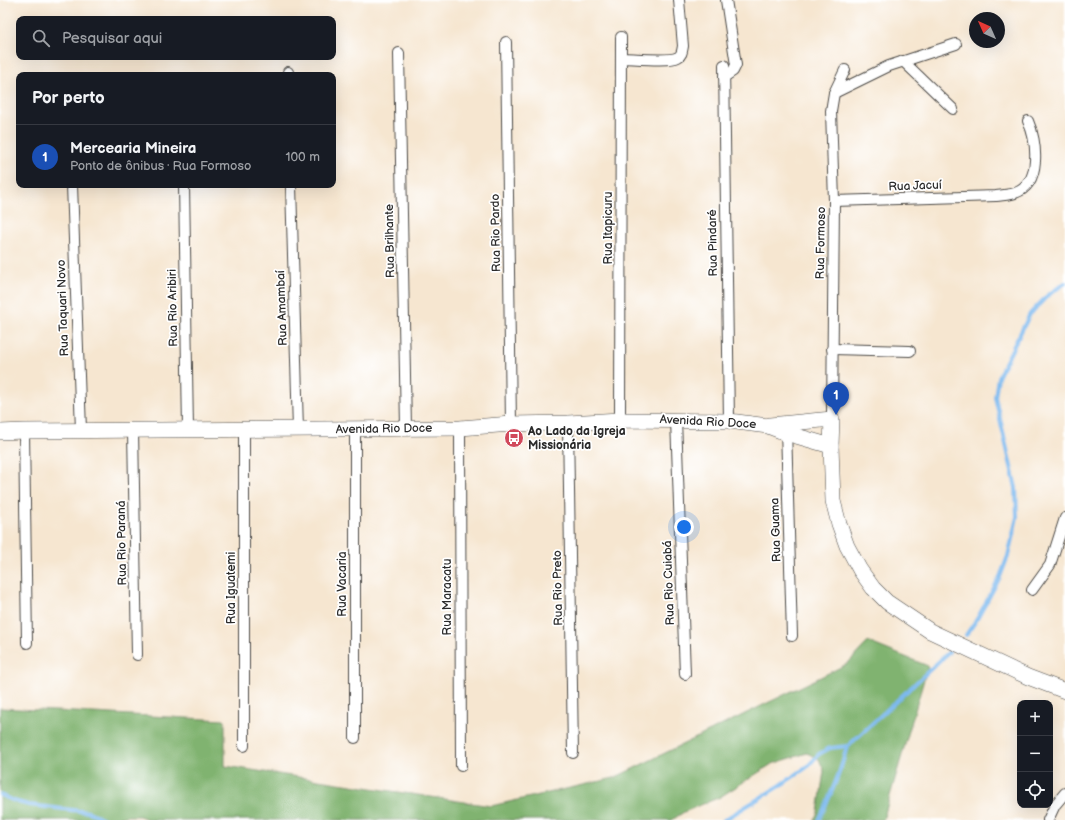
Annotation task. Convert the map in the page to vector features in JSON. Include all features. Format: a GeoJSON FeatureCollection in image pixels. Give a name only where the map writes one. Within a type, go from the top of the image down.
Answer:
{"type":"FeatureCollection","features":[{"type":"Feature","properties":{"kind":"street"},"geometry":{"type":"LineString","coordinates":[[621,58],[666,59],[676,58],[679,56],[683,46],[679,0]]}},
{"type":"Feature","properties":{"kind":"street"},"geometry":{"type":"LineString","coordinates":[[724,77],[733,71],[736,65],[726,0]]}},
{"type":"Feature","properties":{"kind":"street","name":"Rua Itapicuru"},"geometry":{"type":"LineString","coordinates":[[620,420],[621,37]]}},
{"type":"Feature","properties":{"kind":"street","name":"Rua Rio Pardo"},"geometry":{"type":"LineString","coordinates":[[506,42],[512,424]]}},
{"type":"Feature","properties":{"kind":"street"},"geometry":{"type":"LineString","coordinates":[[834,93],[875,71],[956,44]]}},
{"type":"Feature","properties":{"kind":"street","name":"Rua Brilhante"},"geometry":{"type":"LineString","coordinates":[[399,53],[406,428]]}},
{"type":"Feature","properties":{"kind":"street"},"geometry":{"type":"LineString","coordinates":[[903,61],[953,110]]}},
{"type":"Feature","properties":{"kind":"street","name":"Rua Pindaré"},"geometry":{"type":"LineString","coordinates":[[724,64],[729,421]]}},
{"type":"Feature","properties":{"kind":"street","name":"Rua Formoso"},"geometry":{"type":"LineString","coordinates":[[832,419],[834,201],[831,111],[834,93],[845,70]]}},
{"type":"Feature","properties":{"kind":"street","name":"Rua Jacuí"},"geometry":{"type":"LineString","coordinates":[[834,201],[996,196],[1015,193],[1028,184],[1032,177],[1035,157],[1034,134],[1028,121]]}},
{"type":"Feature","properties":{"kind":"street","name":"Rua Taquari Novo"},"geometry":{"type":"LineString","coordinates":[[72,188],[81,430]]}},
{"type":"Feature","properties":{"kind":"street","name":"Rua Rio Aribiri"},"geometry":{"type":"LineString","coordinates":[[184,188],[188,430]]}},
{"type":"Feature","properties":{"kind":"street","name":"Rua Amambaí"},"geometry":{"type":"LineString","coordinates":[[291,188],[298,430]]}},
{"type":"Feature","properties":{"kind":"street"},"geometry":{"type":"LineString","coordinates":[[832,349],[910,351]]}},
{"type":"Feature","properties":{"kind":"street","name":"Avenida Rio Doce"},"geometry":{"type":"LineString","coordinates":[[0,432],[81,430],[355,430],[460,428],[512,424],[676,419],[729,421],[786,428],[831,446]]}},
{"type":"Feature","properties":{"kind":"street","name":"Rua Rio Cuiabá"},"geometry":{"type":"LineString","coordinates":[[676,419],[685,674]]}},
{"type":"Feature","properties":{"kind":"street"},"geometry":{"type":"LineString","coordinates":[[832,419],[831,446],[833,501],[847,546],[860,570],[873,588],[887,602],[930,631],[1028,677],[1065,691]]}},
{"type":"Feature","properties":{"kind":"street","name":"Avenida Rio Doce"},"geometry":{"type":"LineString","coordinates":[[786,428],[832,419]]}},
{"type":"Feature","properties":{"kind":"street","name":"Rua Rio Preto"},"geometry":{"type":"LineString","coordinates":[[568,423],[573,753]]}},
{"type":"Feature","properties":{"kind":"street","name":"Rua Maracatu"},"geometry":{"type":"LineString","coordinates":[[460,428],[461,766]]}},
{"type":"Feature","properties":{"kind":"street","name":"Rua Guama"},"geometry":{"type":"LineString","coordinates":[[786,428],[792,636]]}},
{"type":"Feature","properties":{"kind":"street","name":"Rua Rio Paraná"},"geometry":{"type":"LineString","coordinates":[[133,430],[137,655]]}},
{"type":"Feature","properties":{"kind":"street","name":"Rua Iguatemi"},"geometry":{"type":"LineString","coordinates":[[244,430],[244,746]]}},
{"type":"Feature","properties":{"kind":"street","name":"Rua Vacaria"},"geometry":{"type":"LineString","coordinates":[[355,430],[355,738]]}},
{"type":"Feature","properties":{"kind":"street"},"geometry":{"type":"LineString","coordinates":[[24,431],[27,643]]}},
{"type":"Feature","properties":{"kind":"street"},"geometry":{"type":"LineString","coordinates":[[1032,590],[1050,565],[1065,518]]}},
{"type":"Feature","properties":{"kind":"street"},"geometry":{"type":"LineString","coordinates":[[1048,820],[1055,805],[1065,793]]}},
{"type":"Feature","properties":{"kind":"green space"},"geometry":{"type":"Polygon","coordinates":[[[868,642],[928,666],[883,820],[814,820],[818,812],[824,771],[819,759],[807,753],[772,764],[720,797],[684,812],[672,820],[150,820],[139,816],[127,816],[109,820],[0,820],[0,708],[225,720],[225,766],[491,806],[614,778],[847,664],[868,642]]]}},
{"type":"Feature","properties":{"kind":"waterway"},"geometry":{"type":"LineString","coordinates":[[966,635],[977,619],[1000,577],[1008,556],[1017,517],[1016,488],[995,397],[998,377],[1030,314],[1048,295],[1065,283]]}},
{"type":"Feature","properties":{"kind":"waterway"},"geometry":{"type":"LineString","coordinates":[[724,820],[807,767],[819,754],[830,748],[848,746],[949,652]]}},
{"type":"Feature","properties":{"kind":"waterway"},"geometry":{"type":"LineString","coordinates":[[819,820],[838,775],[847,746]]}},
{"type":"Feature","properties":{"kind":"waterway"},"geometry":{"type":"LineString","coordinates":[[0,795],[29,805],[89,812],[106,820]]}},
{"type":"Feature","properties":{"kind":"place","name":"Mercearia Mineira"},"geometry":{"type":"Point","coordinates":[836,415]}},
{"type":"Feature","properties":{"kind":"place","name":"Ao Lado da Igreja Missionária"},"geometry":{"type":"Point","coordinates":[514,438]}}]}
